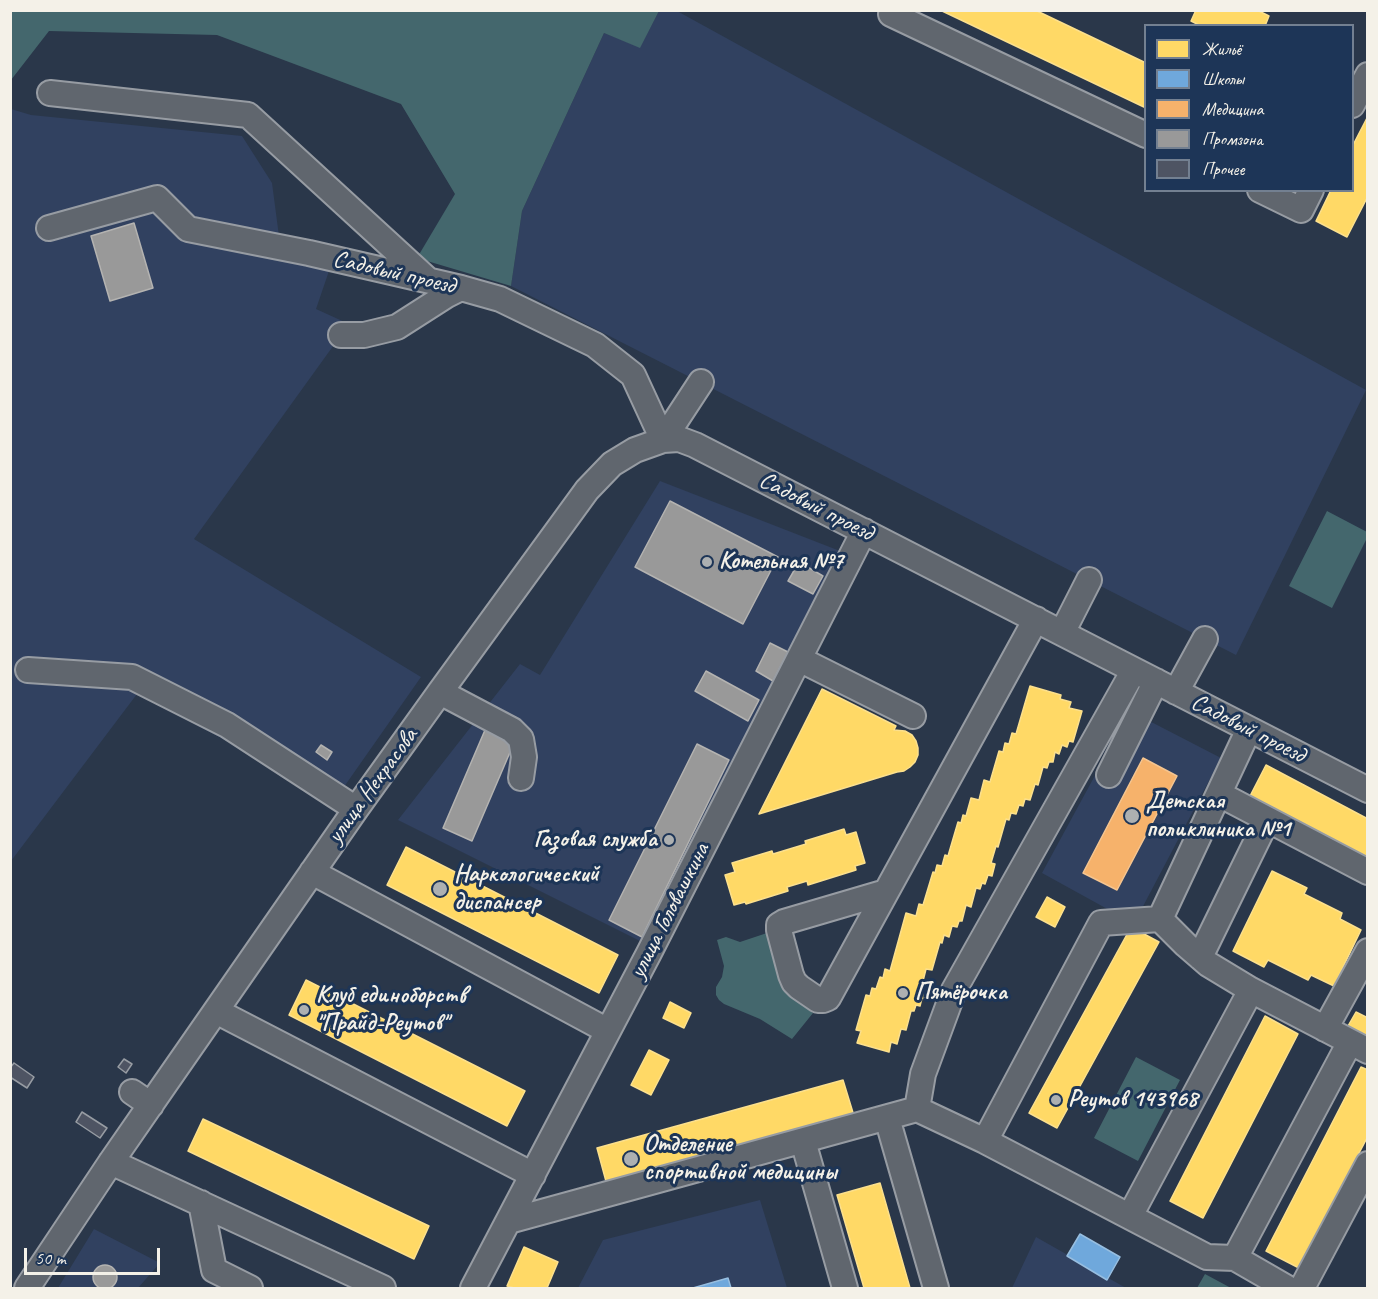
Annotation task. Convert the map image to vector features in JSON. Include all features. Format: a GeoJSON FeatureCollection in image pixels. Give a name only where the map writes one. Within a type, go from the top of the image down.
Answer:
{"type":"FeatureCollection","features":[{"type":"Feature","properties":{"kind":"street"},"geometry":{"type":"LineString","coordinates":[[891,14],[1144,134]]}},
{"type":"Feature","properties":{"kind":"street"},"geometry":{"type":"LineString","coordinates":[[1354,103],[1368,75]]}},
{"type":"Feature","properties":{"kind":"street"},"geometry":{"type":"LineString","coordinates":[[50,93],[248,115],[429,281]]}},
{"type":"Feature","properties":{"kind":"street"},"geometry":{"type":"LineString","coordinates":[[1264,192],[1301,210],[1310,192]]}},
{"type":"Feature","properties":{"kind":"street","name":"Садовый проезд"},"geometry":{"type":"LineString","coordinates":[[49,228],[157,198],[188,229],[280,247],[500,299],[595,345],[633,375],[663,440],[679,439],[695,445],[1368,790]]}},
{"type":"Feature","properties":{"kind":"street"},"geometry":{"type":"LineString","coordinates":[[341,335],[364,335],[397,327],[461,288]]}},
{"type":"Feature","properties":{"kind":"street"},"geometry":{"type":"LineString","coordinates":[[663,440],[701,382]]}},
{"type":"Feature","properties":{"kind":"street","name":"улица Некрасова"},"geometry":{"type":"LineString","coordinates":[[27,1288],[111,1162],[142,1098],[216,1011],[356,809],[587,490],[612,464],[635,450],[663,440]]}},
{"type":"Feature","properties":{"kind":"street","name":"улица Головашкина"},"geometry":{"type":"LineString","coordinates":[[478,1287],[509,1221],[799,659],[835,574],[864,531]]}},
{"type":"Feature","properties":{"kind":"street"},"geometry":{"type":"LineString","coordinates":[[1062,633],[1089,580]]}},
{"type":"Feature","properties":{"kind":"street"},"geometry":{"type":"LineString","coordinates":[[886,892],[779,924],[791,975],[799,987],[818,1000],[828,998],[886,892],[1035,619]]}},
{"type":"Feature","properties":{"kind":"street"},"geometry":{"type":"LineString","coordinates":[[1109,775],[1166,686],[1205,639]]}},
{"type":"Feature","properties":{"kind":"street"},"geometry":{"type":"LineString","coordinates":[[799,659],[913,716]]}},
{"type":"Feature","properties":{"kind":"street"},"geometry":{"type":"LineString","coordinates":[[28,669],[132,677],[227,725],[356,809]]}},
{"type":"Feature","properties":{"kind":"street"},"geometry":{"type":"LineString","coordinates":[[917,1109],[923,1074],[954,990],[1134,670]]}},
{"type":"Feature","properties":{"kind":"street"},"geometry":{"type":"LineString","coordinates":[[440,692],[512,730],[521,739],[524,757],[521,778]]}},
{"type":"Feature","properties":{"kind":"street"},"geometry":{"type":"LineString","coordinates":[[1160,919],[1249,729]]}},
{"type":"Feature","properties":{"kind":"street"},"geometry":{"type":"LineString","coordinates":[[1219,794],[1368,873]]}},
{"type":"Feature","properties":{"kind":"street"},"geometry":{"type":"LineString","coordinates":[[1200,957],[1267,820]]}},
{"type":"Feature","properties":{"kind":"street"},"geometry":{"type":"LineString","coordinates":[[312,872],[608,1031]]}},
{"type":"Feature","properties":{"kind":"street"},"geometry":{"type":"LineString","coordinates":[[985,1140],[1101,923],[1160,919],[1208,964],[1251,990],[1359,1047],[1235,1258]]}},
{"type":"Feature","properties":{"kind":"street"},"geometry":{"type":"LineString","coordinates":[[1325,1029],[1368,951]]}},
{"type":"Feature","properties":{"kind":"street"},"geometry":{"type":"LineString","coordinates":[[1130,1216],[1251,990]]}},
{"type":"Feature","properties":{"kind":"street"},"geometry":{"type":"LineString","coordinates":[[216,1011],[533,1175]]}},
{"type":"Feature","properties":{"kind":"street"},"geometry":{"type":"LineString","coordinates":[[509,1221],[917,1109],[985,1140],[1207,1257],[1235,1258],[1287,1288]]}},
{"type":"Feature","properties":{"kind":"street"},"geometry":{"type":"LineString","coordinates":[[887,1118],[936,1288]]}},
{"type":"Feature","properties":{"kind":"street"},"geometry":{"type":"LineString","coordinates":[[803,1140],[845,1288]]}},
{"type":"Feature","properties":{"kind":"street"},"geometry":{"type":"LineString","coordinates":[[111,1162],[383,1288]]}},
{"type":"Feature","properties":{"kind":"street"},"geometry":{"type":"LineString","coordinates":[[1302,1288],[1368,1164]]}},
{"type":"Feature","properties":{"kind":"street"},"geometry":{"type":"LineString","coordinates":[[201,1203],[214,1270],[250,1288]]}},
{"type":"Feature","properties":{"kind":"shaded area"},"geometry":{"type":"Polygon","coordinates":[[[659,11],[677,11],[1366,390],[1236,655],[511,286],[522,211],[604,33],[640,47],[659,11]]]}},
{"type":"Feature","properties":{"kind":"shaded area"},"geometry":{"type":"Polygon","coordinates":[[[11,109],[31,115],[242,136],[272,183],[282,259],[329,271],[316,309],[349,324],[194,539],[421,677],[332,804],[269,763],[137,694],[11,861],[11,109]]]}},
{"type":"Feature","properties":{"kind":"shaded area"},"geometry":{"type":"Polygon","coordinates":[[[660,481],[840,551],[644,943],[398,820],[520,664],[540,675],[660,481]]]}},
{"type":"Feature","properties":{"kind":"shaded area","name":"Детская поликлиника №1"},"geometry":{"type":"Polygon","coordinates":[[[1130,711],[1221,758],[1140,912],[1111,911],[1042,873],[1130,711]]]}},
{"type":"Feature","properties":{"kind":"shaded area"},"geometry":{"type":"Polygon","coordinates":[[[760,1200],[787,1288],[578,1288],[603,1240],[760,1200]]]}},
{"type":"Feature","properties":{"kind":"shaded area"},"geometry":{"type":"Polygon","coordinates":[[[94,1229],[160,1263],[138,1288],[58,1288],[94,1229]]]}},
{"type":"Feature","properties":{"kind":"shaded area"},"geometry":{"type":"Polygon","coordinates":[[[1036,1237],[1126,1288],[1012,1288],[1036,1237]]]}},
{"type":"Feature","properties":{"kind":"green space"},"geometry":{"type":"Polygon","coordinates":[[[11,11],[659,11],[640,48],[604,33],[522,211],[511,286],[417,258],[455,194],[401,104],[217,35],[49,31],[11,80],[11,11]]]}},
{"type":"Feature","properties":{"kind":"green space"},"geometry":{"type":"Polygon","coordinates":[[[1327,511],[1367,532],[1367,538],[1332,608],[1289,586],[1327,511]]]}},
{"type":"Feature","properties":{"kind":"green space"},"geometry":{"type":"Polygon","coordinates":[[[767,933],[784,989],[813,1013],[792,1039],[760,1019],[724,1004],[716,995],[716,987],[722,977],[724,966],[717,940],[726,937],[740,942],[767,933]]]}},
{"type":"Feature","properties":{"kind":"green space"},"geometry":{"type":"Polygon","coordinates":[[[1136,1057],[1180,1080],[1138,1161],[1094,1138],[1136,1057]]]}},
{"type":"Feature","properties":{"kind":"green space"},"geometry":{"type":"Polygon","coordinates":[[[1205,1274],[1231,1288],[1197,1288],[1205,1274]]]}},
{"type":"Feature","properties":{"kind":"building: Жильё"},"geometry":{"type":"Polygon","coordinates":[[[940,10],[1035,10],[1144,62],[1144,107],[940,10]]]}},
{"type":"Feature","properties":{"kind":"building: Жильё"},"geometry":{"type":"Polygon","coordinates":[[[1196,10],[1257,10],[1269,16],[1266,24],[1197,24],[1191,21],[1196,10]]]}},
{"type":"Feature","properties":{"kind":"building: Жильё"},"geometry":{"type":"Polygon","coordinates":[[[1368,116],[1368,196],[1347,237],[1316,221],[1330,192],[1354,192],[1354,143],[1368,116]]]}},
{"type":"Feature","properties":{"kind":"building: Жильё"},"geometry":{"type":"Polygon","coordinates":[[[1030,686],[1061,695],[1060,699],[1071,702],[1069,708],[1082,711],[1073,742],[1069,741],[1067,747],[1062,745],[1059,754],[1055,752],[1053,762],[1049,762],[1047,768],[1043,767],[1038,785],[1035,784],[1030,800],[1025,799],[1023,806],[1019,805],[1016,814],[1011,813],[1009,820],[1006,819],[991,863],[995,864],[992,876],[988,875],[985,884],[982,883],[980,889],[976,888],[971,907],[966,905],[962,921],[959,921],[957,927],[952,926],[949,937],[944,935],[942,943],[940,942],[932,970],[926,969],[922,985],[930,987],[927,999],[922,998],[920,1006],[916,1005],[914,1011],[911,1011],[906,1030],[901,1029],[897,1044],[891,1042],[889,1052],[857,1043],[861,1031],[856,1030],[866,995],[870,996],[872,988],[876,989],[880,977],[883,978],[885,969],[890,971],[906,913],[916,916],[919,904],[923,905],[933,872],[935,873],[937,865],[942,866],[945,855],[948,856],[958,822],[961,823],[963,815],[966,816],[971,798],[979,800],[984,780],[990,782],[999,751],[1003,752],[1005,743],[1009,744],[1012,733],[1016,734],[1030,686]]]}},
{"type":"Feature","properties":{"kind":"building: Жильё"},"geometry":{"type":"Polygon","coordinates":[[[822,689],[896,726],[894,730],[905,731],[912,735],[918,748],[915,762],[904,771],[759,814],[822,689]]]}},
{"type":"Feature","properties":{"kind":"building: Жильё"},"geometry":{"type":"Polygon","coordinates":[[[1266,765],[1368,819],[1368,860],[1249,798],[1266,765]]]}},
{"type":"Feature","properties":{"kind":"building: Жильё"},"geometry":{"type":"Polygon","coordinates":[[[844,829],[846,835],[856,832],[865,863],[855,866],[856,870],[808,885],[807,881],[787,887],[788,891],[746,904],[745,902],[734,905],[725,875],[735,872],[732,863],[806,844],[805,841],[844,829]]]}},
{"type":"Feature","properties":{"kind":"building: Жильё"},"geometry":{"type":"Polygon","coordinates":[[[406,847],[618,955],[599,993],[387,885],[406,847]]]}},
{"type":"Feature","properties":{"kind":"building: Жильё"},"geometry":{"type":"Polygon","coordinates":[[[1272,871],[1307,888],[1304,894],[1342,913],[1340,919],[1361,930],[1334,986],[1311,975],[1308,980],[1268,960],[1264,967],[1233,951],[1272,871]]]}},
{"type":"Feature","properties":{"kind":"building: Жильё"},"geometry":{"type":"Polygon","coordinates":[[[1047,897],[1065,907],[1055,927],[1036,917],[1047,897]]]}},
{"type":"Feature","properties":{"kind":"building: Жильё"},"geometry":{"type":"Polygon","coordinates":[[[1131,927],[1159,942],[1057,1128],[1029,1113],[1131,927]]]}},
{"type":"Feature","properties":{"kind":"building: Жильё"},"geometry":{"type":"Polygon","coordinates":[[[306,980],[525,1091],[507,1126],[289,1015],[306,980]]]}},
{"type":"Feature","properties":{"kind":"building: Жильё"},"geometry":{"type":"Polygon","coordinates":[[[670,1002],[691,1013],[684,1028],[663,1018],[670,1002]]]}},
{"type":"Feature","properties":{"kind":"building: Жильё"},"geometry":{"type":"Polygon","coordinates":[[[1356,1012],[1368,1018],[1368,1046],[1344,1033],[1356,1012]]]}},
{"type":"Feature","properties":{"kind":"building: Жильё"},"geometry":{"type":"Polygon","coordinates":[[[1265,1016],[1298,1034],[1203,1218],[1170,1201],[1265,1016]]]}},
{"type":"Feature","properties":{"kind":"building: Жильё"},"geometry":{"type":"Polygon","coordinates":[[[649,1050],[669,1060],[651,1095],[631,1085],[649,1050]]]}},
{"type":"Feature","properties":{"kind":"building: Жильё"},"geometry":{"type":"Polygon","coordinates":[[[1361,1067],[1368,1070],[1368,1136],[1299,1268],[1266,1251],[1361,1067]]]}},
{"type":"Feature","properties":{"kind":"building: Жильё"},"geometry":{"type":"Polygon","coordinates":[[[843,1080],[854,1116],[607,1185],[597,1148],[843,1080]]]}},
{"type":"Feature","properties":{"kind":"building: Жильё"},"geometry":{"type":"Polygon","coordinates":[[[203,1119],[429,1226],[414,1259],[188,1151],[203,1119]]]}},
{"type":"Feature","properties":{"kind":"building: Жильё"},"geometry":{"type":"Polygon","coordinates":[[[880,1183],[910,1288],[864,1288],[837,1195],[880,1183]]]}},
{"type":"Feature","properties":{"kind":"building: Жильё"},"geometry":{"type":"Polygon","coordinates":[[[524,1247],[558,1262],[547,1288],[507,1286],[524,1247]]]}},
{"type":"Feature","properties":{"kind":"building: Школы"},"geometry":{"type":"Polygon","coordinates":[[[1080,1234],[1120,1257],[1107,1280],[1067,1256],[1080,1234]]]}},
{"type":"Feature","properties":{"kind":"building: Школы"},"geometry":{"type":"Polygon","coordinates":[[[728,1278],[731,1288],[693,1288],[728,1278]]]}},
{"type":"Feature","properties":{"kind":"building: Медицина"},"geometry":{"type":"Polygon","coordinates":[[[1143,758],[1177,776],[1117,890],[1083,873],[1143,758]]]}},
{"type":"Feature","properties":{"kind":"building: Промзона"},"geometry":{"type":"Polygon","coordinates":[[[134,223],[153,288],[110,301],[91,236],[134,223]]]}},
{"type":"Feature","properties":{"kind":"building: Промзона","name":"Котельная №7"},"geometry":{"type":"Polygon","coordinates":[[[670,501],[778,557],[743,624],[635,567],[670,501]]]}},
{"type":"Feature","properties":{"kind":"building: Промзона"},"geometry":{"type":"Polygon","coordinates":[[[799,562],[823,576],[813,594],[788,581],[799,562]]]}},
{"type":"Feature","properties":{"kind":"building: Промзона"},"geometry":{"type":"Polygon","coordinates":[[[770,643],[788,652],[773,681],[756,671],[770,643]]]}},
{"type":"Feature","properties":{"kind":"building: Промзона"},"geometry":{"type":"Polygon","coordinates":[[[706,671],[759,700],[748,721],[695,691],[706,671]]]}},
{"type":"Feature","properties":{"kind":"building: Промзона"},"geometry":{"type":"Polygon","coordinates":[[[485,730],[514,743],[472,841],[443,828],[485,730]]]}},
{"type":"Feature","properties":{"kind":"building: Промзона","name":"Газовая служба"},"geometry":{"type":"Polygon","coordinates":[[[697,744],[729,760],[642,937],[609,920],[697,744]]]}},
{"type":"Feature","properties":{"kind":"building: Промзона"},"geometry":{"type":"Polygon","coordinates":[[[321,745],[332,752],[327,760],[316,752],[321,745]]]}},
{"type":"Feature","properties":{"kind":"building: Промзона"},"geometry":{"type":"Polygon","coordinates":[[[105,1265],[114,1268],[117,1277],[114,1286],[105,1289],[96,1286],[93,1277],[96,1268],[105,1265]]]}},
{"type":"Feature","properties":{"kind":"building: Прочее"},"geometry":{"type":"Polygon","coordinates":[[[124,1059],[132,1064],[126,1073],[118,1067],[124,1059]]]}},
{"type":"Feature","properties":{"kind":"building: Прочее"},"geometry":{"type":"Polygon","coordinates":[[[14,1063],[34,1077],[27,1088],[10,1077],[10,1068],[14,1063]]]}},
{"type":"Feature","properties":{"kind":"building: Прочее"},"geometry":{"type":"Polygon","coordinates":[[[82,1112],[107,1128],[100,1138],[76,1122],[82,1112]]]}},
{"type":"Feature","properties":{"kind":"place","name":"Котельная №7"},"geometry":{"type":"Point","coordinates":[707,562]}},
{"type":"Feature","properties":{"kind":"place","name":"Детская поликлиника №1"},"geometry":{"type":"Point","coordinates":[1132,816]}},
{"type":"Feature","properties":{"kind":"place","name":"Газовая служба"},"geometry":{"type":"Point","coordinates":[669,840]}},
{"type":"Feature","properties":{"kind":"place","name":"Наркологический диспансер"},"geometry":{"type":"Point","coordinates":[440,889]}},
{"type":"Feature","properties":{"kind":"place","name":"Пятёрочка"},"geometry":{"type":"Point","coordinates":[903,993]}},
{"type":"Feature","properties":{"kind":"place","name":"Клуб единоборств \"Прайд-Реутов\""},"geometry":{"type":"Point","coordinates":[304,1010]}},
{"type":"Feature","properties":{"kind":"place","name":"Реутов 143968"},"geometry":{"type":"Point","coordinates":[1056,1100]}},
{"type":"Feature","properties":{"kind":"place","name":"Отделение спортивной медицины"},"geometry":{"type":"Point","coordinates":[631,1159]}}]}
